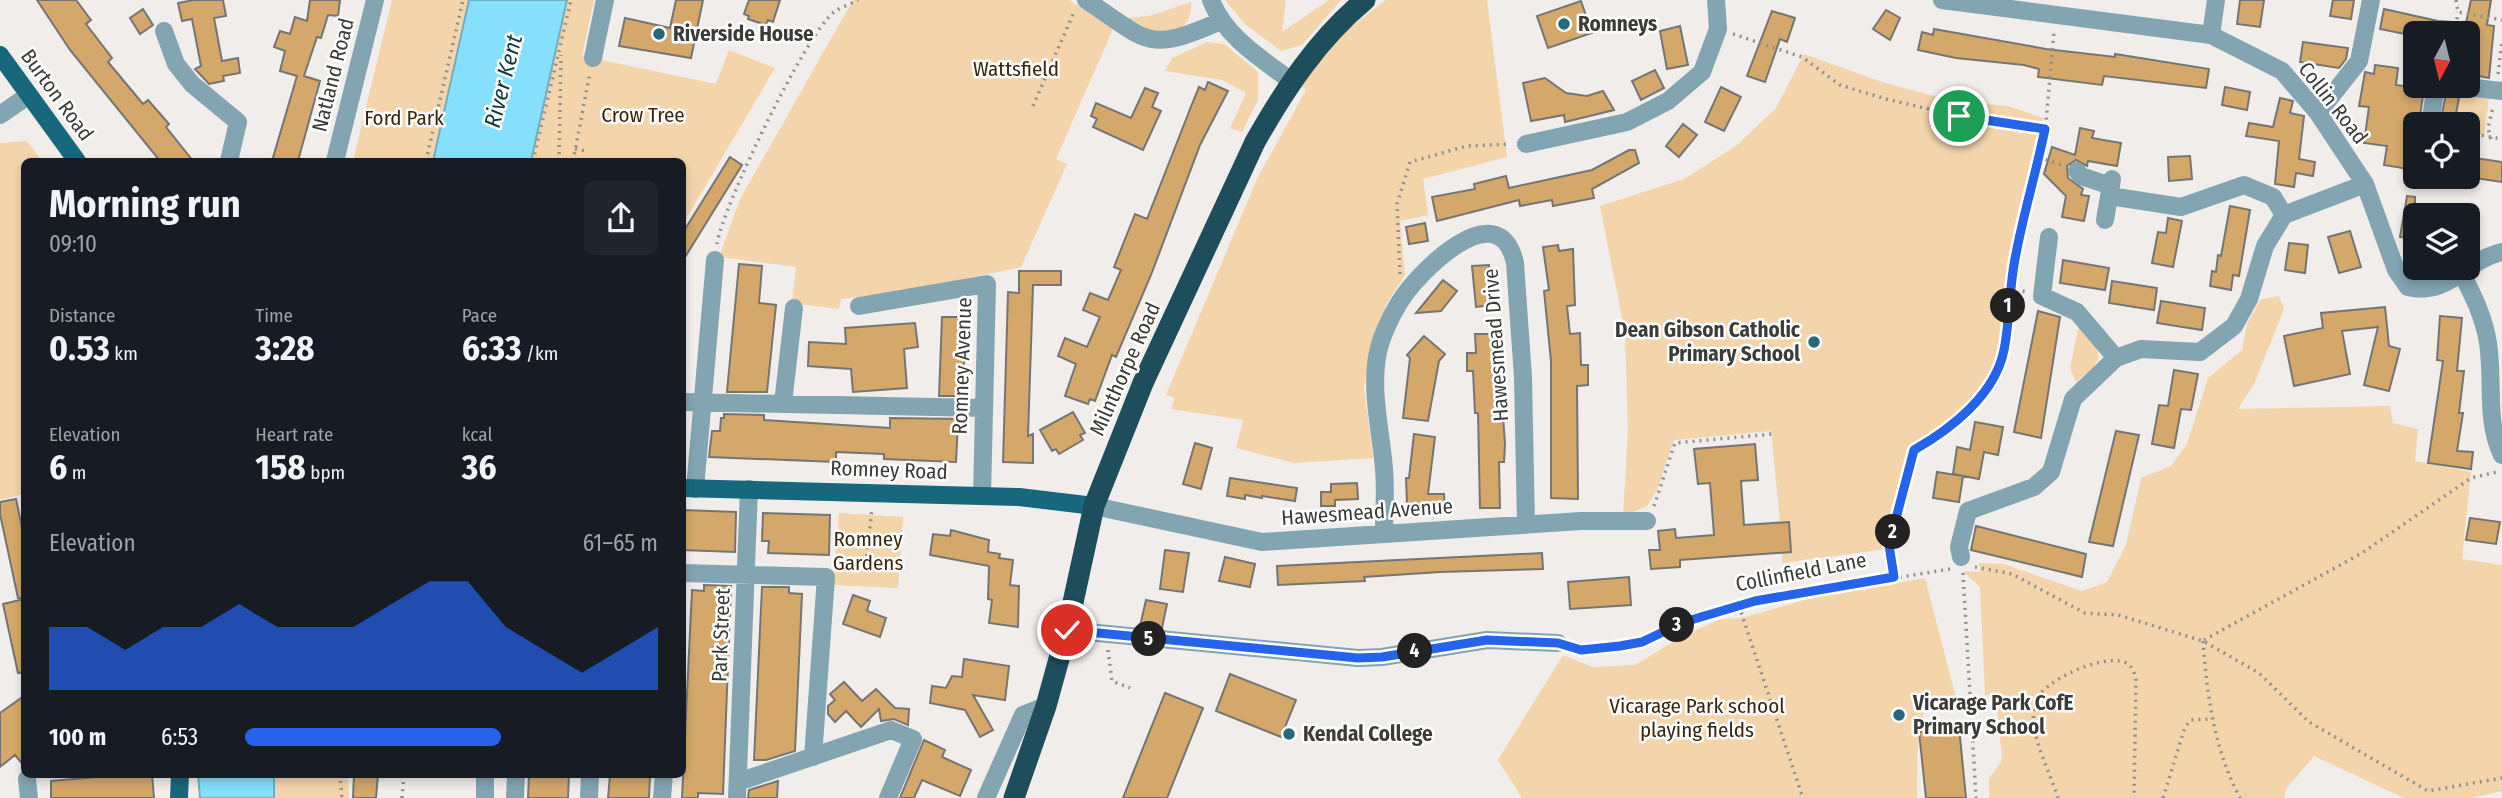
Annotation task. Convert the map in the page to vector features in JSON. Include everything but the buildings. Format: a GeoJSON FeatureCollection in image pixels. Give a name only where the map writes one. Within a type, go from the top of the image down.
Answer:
{"type":"FeatureCollection","features":[{"type":"Feature","properties":{"kind":"highway","name":"Milnthorpe Road"},"geometry":{"type":"LineString","coordinates":[[1014,798],[1046,706],[1067,630],[1094,506],[1143,383],[1249,154],[1291,81],[1345,16],[1366,0]]}},
{"type":"Feature","properties":{"kind":"main road","name":"Burton Road"},"geometry":{"type":"LineString","coordinates":[[0,55],[75,158]]}},
{"type":"Feature","properties":{"kind":"main road","name":"Romney Road"},"geometry":{"type":"LineString","coordinates":[[689,489],[982,495],[1094,506]]}},
{"type":"Feature","properties":{"kind":"main road"},"geometry":{"type":"LineString","coordinates":[[178,798],[180,778]]}},
{"type":"Feature","properties":{"kind":"street","name":"Natland Road"},"geometry":{"type":"LineString","coordinates":[[336,158],[375,0]]}},
{"type":"Feature","properties":{"kind":"street"},"geometry":{"type":"LineString","coordinates":[[593,58],[605,0]]}},
{"type":"Feature","properties":{"kind":"street"},"geometry":{"type":"LineString","coordinates":[[1210,0],[1221,21],[1242,44],[1291,81]]}},
{"type":"Feature","properties":{"kind":"street"},"geometry":{"type":"LineString","coordinates":[[1526,144],[1627,122],[1668,101],[1702,72],[1718,29],[1716,0]]}},
{"type":"Feature","properties":{"kind":"street","name":"Collin Road"},"geometry":{"type":"LineString","coordinates":[[1942,0],[2211,35],[2282,71],[2318,113],[2365,184],[2396,270],[2403,280]]}},
{"type":"Feature","properties":{"kind":"street"},"geometry":{"type":"LineString","coordinates":[[2211,35],[2216,0]]}},
{"type":"Feature","properties":{"kind":"street"},"geometry":{"type":"LineString","coordinates":[[2318,113],[2359,61],[2371,0]]}},
{"type":"Feature","properties":{"kind":"street"},"geometry":{"type":"LineString","coordinates":[[1082,3],[1144,38],[1160,43],[1181,39],[1221,21]]}},
{"type":"Feature","properties":{"kind":"street"},"geometry":{"type":"LineString","coordinates":[[164,31],[176,64],[192,84],[238,122],[230,158]]}},
{"type":"Feature","properties":{"kind":"street"},"geometry":{"type":"LineString","coordinates":[[2480,87],[2499,88]]}},
{"type":"Feature","properties":{"kind":"street"},"geometry":{"type":"LineString","coordinates":[[0,115],[29,95]]}},
{"type":"Feature","properties":{"kind":"street"},"geometry":{"type":"LineString","coordinates":[[2075,169],[2081,176],[2181,208],[2244,185],[2273,197],[2284,215]]}},
{"type":"Feature","properties":{"kind":"street"},"geometry":{"type":"LineString","coordinates":[[1962,563],[1959,547],[1968,511],[2034,487],[2051,472],[2073,399],[2116,358],[2141,349],[2200,352],[2234,326],[2249,299],[2265,246],[2284,215],[2365,184]]}},
{"type":"Feature","properties":{"kind":"street"},"geometry":{"type":"LineString","coordinates":[[2105,220],[2111,187]]}},
{"type":"Feature","properties":{"kind":"street","name":"Hawesmead Drive"},"geometry":{"type":"LineString","coordinates":[[1384,533],[1385,473],[1376,387],[1378,351],[1399,303],[1408,292],[1449,248],[1467,237],[1485,235],[1501,238],[1511,248],[1523,377],[1526,525]]}},
{"type":"Feature","properties":{"kind":"street"},"geometry":{"type":"LineString","coordinates":[[2049,237],[2042,296],[2077,312],[2116,358]]}},
{"type":"Feature","properties":{"kind":"street"},"geometry":{"type":"LineString","coordinates":[[2480,263],[2502,252]]}},
{"type":"Feature","properties":{"kind":"street"},"geometry":{"type":"LineString","coordinates":[[689,489],[692,402],[715,260]]}},
{"type":"Feature","properties":{"kind":"street","name":"Collin Road"},"geometry":{"type":"LineString","coordinates":[[2403,280],[2408,287],[2425,291],[2449,280]]}},
{"type":"Feature","properties":{"kind":"street"},"geometry":{"type":"LineString","coordinates":[[2465,280],[2479,306],[2488,344],[2496,384],[2493,436],[2502,455]]}},
{"type":"Feature","properties":{"kind":"street","name":"Romney Avenue"},"geometry":{"type":"LineString","coordinates":[[859,306],[987,284],[982,495]]}},
{"type":"Feature","properties":{"kind":"street"},"geometry":{"type":"LineString","coordinates":[[783,403],[794,308]]}},
{"type":"Feature","properties":{"kind":"street"},"geometry":{"type":"LineString","coordinates":[[692,402],[984,408]]}},
{"type":"Feature","properties":{"kind":"street","name":"Park Street"},"geometry":{"type":"LineString","coordinates":[[750,489],[738,790],[813,757],[891,730],[913,739],[888,798]]}},
{"type":"Feature","properties":{"kind":"street","name":"Hawesmead Avenue"},"geometry":{"type":"LineString","coordinates":[[1094,506],[1262,542],[1651,516]]}},
{"type":"Feature","properties":{"kind":"street"},"geometry":{"type":"LineString","coordinates":[[686,573],[826,577],[813,757]]}},
{"type":"Feature","properties":{"kind":"street"},"geometry":{"type":"LineString","coordinates":[[1067,630],[1358,658],[1382,657],[1487,640],[1558,643]]}},
{"type":"Feature","properties":{"kind":"street"},"geometry":{"type":"LineString","coordinates":[[986,798],[1024,715],[1046,706]]}},
{"type":"Feature","properties":{"kind":"street"},"geometry":{"type":"LineString","coordinates":[[485,778],[485,798]]}},
{"type":"Feature","properties":{"kind":"street"},"geometry":{"type":"LineString","coordinates":[[515,798],[516,778]]}},
{"type":"Feature","properties":{"kind":"street"},"geometry":{"type":"LineString","coordinates":[[589,798],[590,778]]}},
{"type":"Feature","properties":{"kind":"street"},"geometry":{"type":"LineString","coordinates":[[662,798],[664,778]]}},
{"type":"Feature","properties":{"kind":"street"},"geometry":{"type":"LineString","coordinates":[[27,779],[29,798]]}},
{"type":"Feature","properties":{"kind":"path"},"geometry":{"type":"LineString","coordinates":[[427,158],[463,0]]}},
{"type":"Feature","properties":{"kind":"path"},"geometry":{"type":"LineString","coordinates":[[534,158],[571,0]]}},
{"type":"Feature","properties":{"kind":"path"},"geometry":{"type":"LineString","coordinates":[[715,260],[719,232],[730,200],[796,67],[834,12],[858,0]]}},
{"type":"Feature","properties":{"kind":"path"},"geometry":{"type":"LineString","coordinates":[[2456,0],[2457,21]]}},
{"type":"Feature","properties":{"kind":"path"},"geometry":{"type":"LineString","coordinates":[[1033,106],[1082,3]]}},
{"type":"Feature","properties":{"kind":"path"},"geometry":{"type":"LineString","coordinates":[[2458,12],[2502,20]]}},
{"type":"Feature","properties":{"kind":"path"},"geometry":{"type":"LineString","coordinates":[[1894,577],[1889,545],[1914,450],[1942,434],[1974,404],[2004,352],[2012,273],[2045,129],[2050,14]]}},
{"type":"Feature","properties":{"kind":"path"},"geometry":{"type":"LineString","coordinates":[[1718,29],[1802,57],[1840,85],[1851,89],[1959,116],[2045,129]]}},
{"type":"Feature","properties":{"kind":"path"},"geometry":{"type":"LineString","coordinates":[[2491,139],[2488,128],[2499,88],[2502,40]]}},
{"type":"Feature","properties":{"kind":"path"},"geometry":{"type":"LineString","coordinates":[[559,158],[561,48]]}},
{"type":"Feature","properties":{"kind":"path"},"geometry":{"type":"LineString","coordinates":[[574,158],[593,58]]}},
{"type":"Feature","properties":{"kind":"path"},"geometry":{"type":"LineString","coordinates":[[2480,136],[2502,139]]}},
{"type":"Feature","properties":{"kind":"path"},"geometry":{"type":"LineString","coordinates":[[1408,292],[1400,278],[1397,204],[1410,162],[1467,146],[1526,144]]}},
{"type":"Feature","properties":{"kind":"path"},"geometry":{"type":"LineString","coordinates":[[575,149],[587,151]]}},
{"type":"Feature","properties":{"kind":"path"},"geometry":{"type":"LineString","coordinates":[[2039,157],[2075,169]]}},
{"type":"Feature","properties":{"kind":"path"},"geometry":{"type":"LineString","coordinates":[[1651,516],[1654,500],[1675,443],[1772,434]]}},
{"type":"Feature","properties":{"kind":"path"},"geometry":{"type":"LineString","coordinates":[[2239,798],[2211,719],[2203,641],[2362,553],[2471,478],[2502,471]]}},
{"type":"Feature","properties":{"kind":"path"},"geometry":{"type":"LineString","coordinates":[[866,563],[873,493]]}},
{"type":"Feature","properties":{"kind":"path"},"geometry":{"type":"LineString","coordinates":[[1962,563],[1976,798]]}},
{"type":"Feature","properties":{"kind":"path","name":"Collinfield Lane"},"geometry":{"type":"LineString","coordinates":[[1558,643],[1581,650],[1642,642],[1684,622],[1739,606],[1962,563],[2003,571],[2085,613],[2118,615],[2203,641],[2259,673],[2309,722],[2428,791],[2502,778]]}},
{"type":"Feature","properties":{"kind":"path"},"geometry":{"type":"LineString","coordinates":[[1739,606],[1803,798]]}},
{"type":"Feature","properties":{"kind":"path"},"geometry":{"type":"LineString","coordinates":[[1107,634],[1112,681],[1130,688]]}},
{"type":"Feature","properties":{"kind":"path"},"geometry":{"type":"LineString","coordinates":[[2058,798],[2039,743],[2034,718],[2040,692],[2059,678],[2099,662],[2113,660],[2132,668],[2136,679],[2134,798]]}},
{"type":"Feature","properties":{"kind":"path"},"geometry":{"type":"LineString","coordinates":[[2164,798],[2185,727],[2191,720],[2211,719]]}},
{"type":"Feature","properties":{"kind":"path"},"geometry":{"type":"LineString","coordinates":[[340,778],[342,798]]}},
{"type":"Feature","properties":{"kind":"path"},"geometry":{"type":"LineString","coordinates":[[402,798],[404,778]]}},
{"type":"Feature","properties":{"kind":"green space","name":"Ford Park"},"geometry":{"type":"Polygon","coordinates":[[[392,0],[469,0],[434,158],[354,158],[392,0]]]}},
{"type":"Feature","properties":{"kind":"green space","name":"Crow Tree"},"geometry":{"type":"Polygon","coordinates":[[[567,0],[594,0],[582,56],[716,84],[729,50],[775,68],[686,219],[686,158],[532,158],[567,0]]]}},
{"type":"Feature","properties":{"kind":"green space","name":"Wattsfield"},"geometry":{"type":"Polygon","coordinates":[[[853,0],[1069,0],[1113,29],[1056,159],[1067,164],[1021,267],[901,292],[841,299],[839,309],[792,303],[796,267],[719,257],[740,199],[853,0]]]}},
{"type":"Feature","properties":{"kind":"green space"},"geometry":{"type":"Polygon","coordinates":[[[1225,0],[1286,0],[1282,32],[1329,0],[1341,0],[1302,45],[1281,51],[1245,24],[1225,0]]]}},
{"type":"Feature","properties":{"kind":"green space"},"geometry":{"type":"Polygon","coordinates":[[[1386,0],[1487,0],[1507,157],[1423,179],[1428,215],[1400,221],[1405,275],[1388,301],[1371,349],[1364,387],[1373,458],[1294,463],[1236,448],[1243,420],[1171,409],[1175,398],[1166,395],[1257,179],[1306,90],[1298,84],[1348,29],[1386,0]]]}},
{"type":"Feature","properties":{"kind":"green space"},"geometry":{"type":"Polygon","coordinates":[[[1191,2],[1189,18],[1185,24],[1167,34],[1148,32],[1127,18],[1150,16],[1191,2]]]}},
{"type":"Feature","properties":{"kind":"green space"},"geometry":{"type":"Polygon","coordinates":[[[1207,42],[1224,44],[1258,72],[1258,100],[1242,132],[1230,128],[1246,93],[1222,80],[1165,71],[1172,58],[1207,42]]]}},
{"type":"Feature","properties":{"kind":"green space","name":"Dean Gibson Catholic Primary School"},"geometry":{"type":"Polygon","coordinates":[[[1804,54],[1882,82],[1952,101],[2008,106],[2043,118],[2012,254],[2004,339],[1987,382],[1953,418],[1910,445],[1886,549],[1782,563],[1782,552],[1791,551],[1789,522],[1780,522],[1771,431],[1674,440],[1657,490],[1647,506],[1623,516],[1628,430],[1625,333],[1600,206],[1684,179],[1736,146],[1776,108],[1804,54]]]}},
{"type":"Feature","properties":{"kind":"green space"},"geometry":{"type":"Polygon","coordinates":[[[2459,98],[2489,98],[2484,136],[2480,135],[2480,112],[2456,112],[2459,98]]]}},
{"type":"Feature","properties":{"kind":"green space"},"geometry":{"type":"Polygon","coordinates":[[[27,141],[40,158],[21,158],[21,495],[0,500],[0,143],[27,141]]]}},
{"type":"Feature","properties":{"kind":"green space"},"geometry":{"type":"Polygon","coordinates":[[[2279,296],[2284,309],[2254,384],[2238,409],[2390,406],[2393,423],[2418,429],[2415,461],[2471,472],[2462,559],[2502,565],[2502,791],[2472,798],[2404,798],[2314,756],[2286,789],[2284,798],[1989,798],[1989,779],[2002,760],[1996,695],[1985,695],[1980,587],[1963,571],[1980,572],[1979,563],[2003,564],[2082,591],[2107,582],[2126,545],[2141,478],[2171,466],[2187,444],[2208,378],[2242,350],[2247,324],[2261,299],[2279,296]]]}},
{"type":"Feature","properties":{"kind":"green space"},"geometry":{"type":"Polygon","coordinates":[[[2079,325],[2096,346],[2099,357],[2094,367],[2076,382],[2070,368],[2079,325]]]}},
{"type":"Feature","properties":{"kind":"green space","name":"Romney Gardens"},"geometry":{"type":"Polygon","coordinates":[[[839,513],[903,517],[898,588],[833,585],[839,513]]]}},
{"type":"Feature","properties":{"kind":"green space","name":"Vicarage Park school playing fields"},"geometry":{"type":"Polygon","coordinates":[[[1925,578],[1956,698],[1931,702],[1926,709],[1919,732],[1917,798],[1522,798],[1498,760],[1563,655],[1592,667],[1635,665],[1681,637],[1718,620],[1746,617],[1811,598],[1925,578]]]}},
{"type":"Feature","properties":{"kind":"green space"},"geometry":{"type":"Polygon","coordinates":[[[274,778],[348,778],[349,798],[274,798],[274,778]]]}},
{"type":"Feature","properties":{"kind":"water","name":"River Kent"},"geometry":{"type":"Polygon","coordinates":[[[469,0],[567,0],[532,158],[434,158],[469,0]]]}},
{"type":"Feature","properties":{"kind":"water"},"geometry":{"type":"Polygon","coordinates":[[[198,778],[274,778],[274,798],[200,798],[198,778]]]}},
{"type":"Feature","properties":{"kind":"place","name":"Romneys"},"geometry":{"type":"Point","coordinates":[1564,24]}},
{"type":"Feature","properties":{"kind":"place","name":"Riverside House"},"geometry":{"type":"Point","coordinates":[659,34]}},
{"type":"Feature","properties":{"kind":"place","name":"Dean Gibson Catholic Primary School"},"geometry":{"type":"Point","coordinates":[1814,342]}},
{"type":"Feature","properties":{"kind":"place","name":"Vicarage Park CofE Primary School"},"geometry":{"type":"Point","coordinates":[1899,715]}},
{"type":"Feature","properties":{"kind":"place","name":"Kendal College"},"geometry":{"type":"Point","coordinates":[1289,734]}},
{"type":"Feature","properties":{"kind":"route"},"geometry":{"type":"LineString","coordinates":[[1067,630],[1358,658],[1382,657],[1448,644],[1487,640],[1558,643],[1581,650],[1642,642],[1684,622],[1755,601],[1894,577],[1889,545],[1914,450],[1942,434],[1982,396],[2004,352],[2009,288],[2045,129],[1959,116]]}}]}
